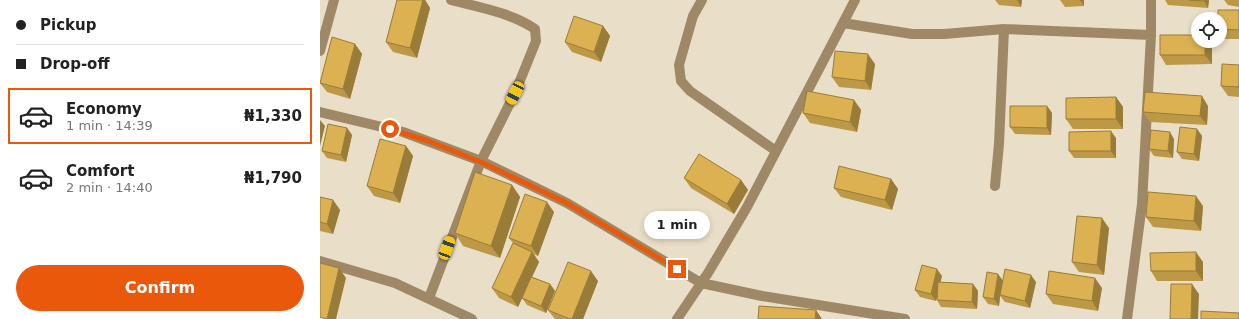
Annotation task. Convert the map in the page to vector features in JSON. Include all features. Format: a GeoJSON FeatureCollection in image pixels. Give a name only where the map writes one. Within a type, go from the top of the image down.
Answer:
{"type":"FeatureCollection","features":[{"type":"Feature","properties":{"kind":"street"},"geometry":{"type":"LineString","coordinates":[[320,51],[334,0]]}},
{"type":"Feature","properties":{"kind":"street"},"geometry":{"type":"LineString","coordinates":[[429,298],[481,162],[515,93],[536,41],[535,29],[526,22],[514,17],[451,0]]}},
{"type":"Feature","properties":{"kind":"street"},"geometry":{"type":"LineString","coordinates":[[702,0],[693,16],[679,65],[680,81],[690,91],[776,151]]}},
{"type":"Feature","properties":{"kind":"street"},"geometry":{"type":"LineString","coordinates":[[677,319],[701,283],[747,207],[855,0]]}},
{"type":"Feature","properties":{"kind":"street"},"geometry":{"type":"LineString","coordinates":[[1127,319],[1142,204],[1151,35],[1151,0]]}},
{"type":"Feature","properties":{"kind":"street"},"geometry":{"type":"LineString","coordinates":[[843,24],[912,34],[944,34],[1004,29],[1151,35]]}},
{"type":"Feature","properties":{"kind":"street"},"geometry":{"type":"LineString","coordinates":[[995,186],[999,144],[1004,29]]}},
{"type":"Feature","properties":{"kind":"street"},"geometry":{"type":"LineString","coordinates":[[320,112],[403,132],[481,162],[567,203],[701,283],[762,296],[906,319]]}},
{"type":"Feature","properties":{"kind":"street"},"geometry":{"type":"LineString","coordinates":[[320,261],[394,283],[472,319]]}},
{"type":"Feature","properties":{"kind":"building"},"geometry":{"type":"Polygon","coordinates":[[[397,0],[423,0],[410,48],[386,42],[397,0]]]}},
{"type":"Feature","properties":{"kind":"building"},"geometry":{"type":"Polygon","coordinates":[[[1218,10],[1239,10],[1239,30],[1227,29],[1227,12],[1218,12],[1218,10]]]}},
{"type":"Feature","properties":{"kind":"building"},"geometry":{"type":"Polygon","coordinates":[[[574,16],[603,26],[594,52],[565,42],[574,16]]]}},
{"type":"Feature","properties":{"kind":"building"},"geometry":{"type":"Polygon","coordinates":[[[1160,35],[1191,35],[1191,48],[1205,48],[1205,55],[1160,55],[1160,35]]]}},
{"type":"Feature","properties":{"kind":"building"},"geometry":{"type":"Polygon","coordinates":[[[332,37],[355,44],[343,89],[320,83],[332,37]]]}},
{"type":"Feature","properties":{"kind":"building"},"geometry":{"type":"Polygon","coordinates":[[[835,51],[868,54],[865,81],[832,77],[835,51]]]}},
{"type":"Feature","properties":{"kind":"building"},"geometry":{"type":"Polygon","coordinates":[[[1222,64],[1239,65],[1239,87],[1221,86],[1222,64]]]}},
{"type":"Feature","properties":{"kind":"building"},"geometry":{"type":"Polygon","coordinates":[[[807,91],[854,100],[850,122],[803,113],[807,91]]]}},
{"type":"Feature","properties":{"kind":"building"},"geometry":{"type":"Polygon","coordinates":[[[1145,92],[1202,96],[1200,116],[1143,112],[1145,92]]]}},
{"type":"Feature","properties":{"kind":"building"},"geometry":{"type":"Polygon","coordinates":[[[1116,97],[1116,119],[1066,119],[1066,98],[1116,97]]]}},
{"type":"Feature","properties":{"kind":"building"},"geometry":{"type":"Polygon","coordinates":[[[1010,106],[1047,106],[1047,128],[1010,127],[1010,106]]]}},
{"type":"Feature","properties":{"kind":"building"},"geometry":{"type":"Polygon","coordinates":[[[328,124],[347,128],[341,155],[322,151],[328,124]]]}},
{"type":"Feature","properties":{"kind":"building"},"geometry":{"type":"Polygon","coordinates":[[[1180,127],[1197,129],[1194,154],[1177,152],[1180,127]]]}},
{"type":"Feature","properties":{"kind":"building"},"geometry":{"type":"Polygon","coordinates":[[[1151,130],[1170,132],[1168,151],[1149,149],[1151,130]]]}},
{"type":"Feature","properties":{"kind":"building"},"geometry":{"type":"Polygon","coordinates":[[[1111,131],[1111,151],[1069,151],[1069,132],[1111,131]]]}},
{"type":"Feature","properties":{"kind":"building"},"geometry":{"type":"Polygon","coordinates":[[[380,139],[406,146],[393,193],[367,186],[380,139]]]}},
{"type":"Feature","properties":{"kind":"building"},"geometry":{"type":"Polygon","coordinates":[[[699,154],[741,180],[727,204],[684,178],[699,154]]]}},
{"type":"Feature","properties":{"kind":"building"},"geometry":{"type":"Polygon","coordinates":[[[839,166],[891,179],[885,200],[834,188],[839,166]]]}},
{"type":"Feature","properties":{"kind":"building"},"geometry":{"type":"Polygon","coordinates":[[[475,172],[512,185],[491,246],[455,233],[475,172]]]}},
{"type":"Feature","properties":{"kind":"building"},"geometry":{"type":"Polygon","coordinates":[[[1148,192],[1196,196],[1194,221],[1146,217],[1148,192]]]}},
{"type":"Feature","properties":{"kind":"building"},"geometry":{"type":"Polygon","coordinates":[[[525,194],[547,202],[531,246],[509,238],[525,194]]]}},
{"type":"Feature","properties":{"kind":"building"},"geometry":{"type":"Polygon","coordinates":[[[320,197],[333,200],[327,224],[320,222],[320,197]]]}},
{"type":"Feature","properties":{"kind":"building"},"geometry":{"type":"Polygon","coordinates":[[[1077,216],[1102,218],[1097,265],[1072,262],[1077,216]]]}},
{"type":"Feature","properties":{"kind":"building"},"geometry":{"type":"Polygon","coordinates":[[[513,243],[532,252],[511,297],[492,288],[513,243]]]}},
{"type":"Feature","properties":{"kind":"building"},"geometry":{"type":"Polygon","coordinates":[[[1196,252],[1196,271],[1151,271],[1150,253],[1196,252]]]}},
{"type":"Feature","properties":{"kind":"building"},"geometry":{"type":"Polygon","coordinates":[[[568,262],[591,271],[572,319],[548,310],[568,262]]]}},
{"type":"Feature","properties":{"kind":"building"},"geometry":{"type":"Polygon","coordinates":[[[320,263],[339,268],[327,319],[320,317],[320,263]]]}},
{"type":"Feature","properties":{"kind":"building"},"geometry":{"type":"Polygon","coordinates":[[[922,265],[937,269],[931,294],[915,290],[922,265]]]}},
{"type":"Feature","properties":{"kind":"building"},"geometry":{"type":"Polygon","coordinates":[[[1005,269],[1031,275],[1025,301],[1000,295],[1005,269]]]}},
{"type":"Feature","properties":{"kind":"building"},"geometry":{"type":"Polygon","coordinates":[[[1049,271],[1095,278],[1092,301],[1046,294],[1049,271]]]}},
{"type":"Feature","properties":{"kind":"building"},"geometry":{"type":"Polygon","coordinates":[[[987,272],[998,274],[994,299],[983,297],[987,272]]]}},
{"type":"Feature","properties":{"kind":"building"},"geometry":{"type":"Polygon","coordinates":[[[531,277],[550,284],[541,306],[522,298],[531,277]]]}},
{"type":"Feature","properties":{"kind":"building"},"geometry":{"type":"Polygon","coordinates":[[[938,282],[973,284],[972,302],[937,300],[938,282]]]}},
{"type":"Feature","properties":{"kind":"building"},"geometry":{"type":"Polygon","coordinates":[[[1171,284],[1192,284],[1191,319],[1170,319],[1171,284]]]}},
{"type":"Feature","properties":{"kind":"building"},"geometry":{"type":"Polygon","coordinates":[[[759,306],[816,310],[815,319],[758,319],[759,306]]]}},
{"type":"Feature","properties":{"kind":"building"},"geometry":{"type":"Polygon","coordinates":[[[1201,311],[1239,313],[1239,319],[1201,319],[1201,311]]]}},
{"type":"Feature","properties":{"kind":"route"},"geometry":{"type":"LineString","coordinates":[[390,129],[428,141],[481,162],[567,203],[677,269]]}}]}
